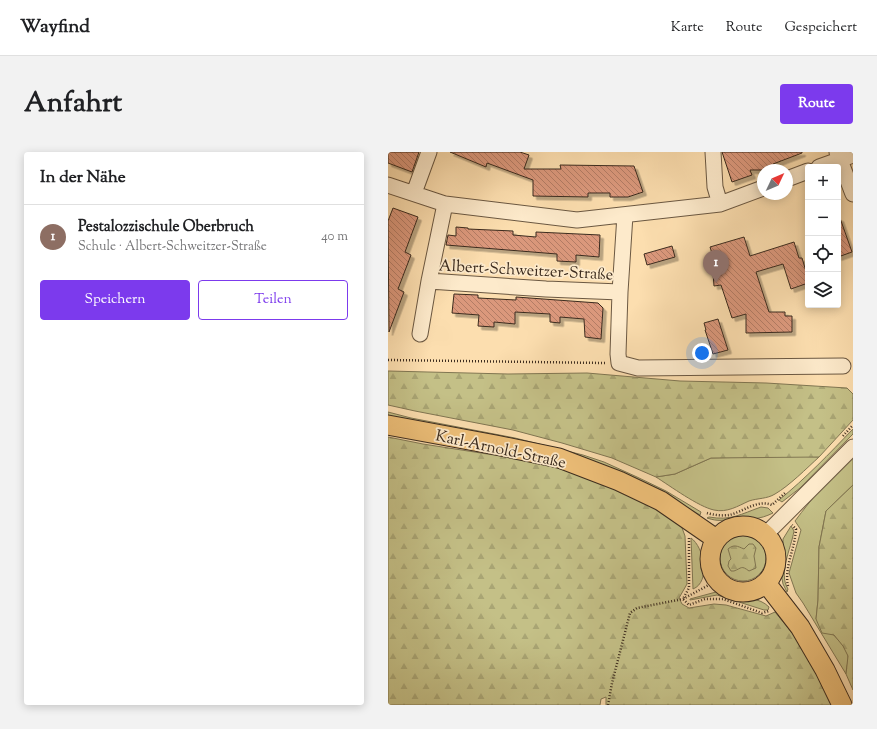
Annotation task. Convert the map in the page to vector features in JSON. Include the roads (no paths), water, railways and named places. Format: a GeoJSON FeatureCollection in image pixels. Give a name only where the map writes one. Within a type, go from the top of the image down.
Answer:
{"type":"FeatureCollection","features":[{"type":"Feature","properties":{"kind":"main road","name":"Karl-Arnold-Straße"},"geometry":{"type":"LineString","coordinates":[[388,425],[559,458],[661,501],[716,539]]}},
{"type":"Feature","properties":{"kind":"main road"},"geometry":{"type":"LineString","coordinates":[[736,526],[752,526],[766,534],[772,541],[776,556],[774,572],[766,583],[758,589],[748,592],[740,592],[725,587],[712,572],[710,562],[712,546],[716,539],[728,529],[736,526]]}},
{"type":"Feature","properties":{"kind":"main road"},"geometry":{"type":"LineString","coordinates":[[766,583],[800,627],[825,670],[842,705]]}},
{"type":"Feature","properties":{"kind":"street"},"geometry":{"type":"LineString","coordinates":[[414,193],[429,152]]}},
{"type":"Feature","properties":{"kind":"street"},"geometry":{"type":"LineString","coordinates":[[713,152],[714,187],[720,204]]}},
{"type":"Feature","properties":{"kind":"street"},"geometry":{"type":"LineString","coordinates":[[824,164],[843,155],[853,194]]}},
{"type":"Feature","properties":{"kind":"street"},"geometry":{"type":"LineString","coordinates":[[793,177],[805,172]]}},
{"type":"Feature","properties":{"kind":"street"},"geometry":{"type":"LineString","coordinates":[[388,185],[445,204],[577,220],[720,204],[757,190]]}},
{"type":"Feature","properties":{"kind":"street","name":"Albert-Schweitzer-Straße"},"geometry":{"type":"LineString","coordinates":[[420,334],[445,204]]}},
{"type":"Feature","properties":{"kind":"street","name":"Albert-Schweitzer-Straße"},"geometry":{"type":"LineString","coordinates":[[625,215],[620,292],[619,363],[638,368],[843,366]]}},
{"type":"Feature","properties":{"kind":"street","name":"Albert-Schweitzer-Straße"},"geometry":{"type":"LineString","coordinates":[[429,281],[546,289],[620,292]]}},
{"type":"Feature","properties":{"kind":"street"},"geometry":{"type":"LineString","coordinates":[[766,534],[853,447]]}},
{"type":"Feature","properties":{"kind":"place","name":"Pestalozzischule Oberbruch"},"geometry":{"type":"Point","coordinates":[716,283]}}]}
